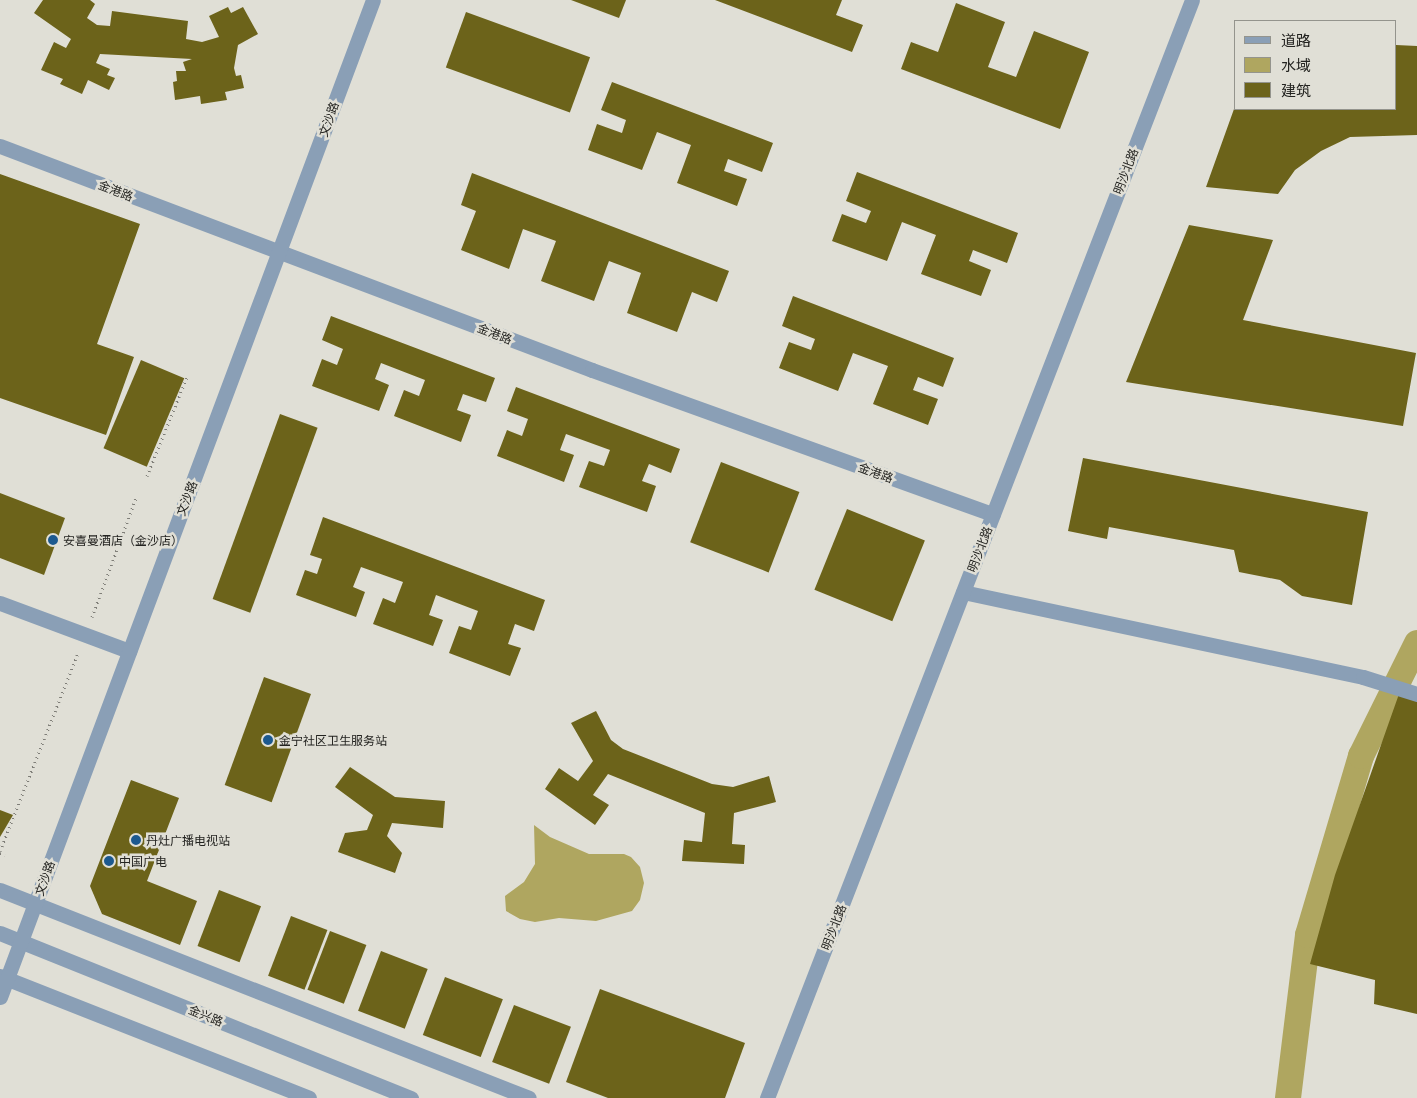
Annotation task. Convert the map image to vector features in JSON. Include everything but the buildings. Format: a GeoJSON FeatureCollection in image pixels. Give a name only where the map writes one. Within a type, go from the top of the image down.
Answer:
{"type":"FeatureCollection","features":[{"type":"Feature","properties":{"kind":"street","name":"文沙路"},"geometry":{"type":"LineString","coordinates":[[0,997],[3,977],[21,941],[373,0]]}},
{"type":"Feature","properties":{"kind":"street","name":"明沙北路"},"geometry":{"type":"LineString","coordinates":[[766,1098],[1192,0]]}},
{"type":"Feature","properties":{"kind":"street","name":"金港路"},"geometry":{"type":"LineString","coordinates":[[0,146],[592,370],[993,514]]}},
{"type":"Feature","properties":{"kind":"street"},"geometry":{"type":"LineString","coordinates":[[963,592],[1363,678],[1417,694]]}},
{"type":"Feature","properties":{"kind":"street"},"geometry":{"type":"LineString","coordinates":[[0,603],[129,651]]}},
{"type":"Feature","properties":{"kind":"street"},"geometry":{"type":"LineString","coordinates":[[0,890],[529,1098]]}},
{"type":"Feature","properties":{"kind":"street","name":"金兴路"},"geometry":{"type":"LineString","coordinates":[[0,933],[390,1094],[411,1098]]}},
{"type":"Feature","properties":{"kind":"street"},"geometry":{"type":"LineString","coordinates":[[3,977],[309,1098]]}},
{"type":"Feature","properties":{"kind":"path"},"geometry":{"type":"LineString","coordinates":[[147,476],[187,377]]}},
{"type":"Feature","properties":{"kind":"path"},"geometry":{"type":"LineString","coordinates":[[91,620],[136,498]]}},
{"type":"Feature","properties":{"kind":"path"},"geometry":{"type":"LineString","coordinates":[[5,855],[0,852],[79,653]]}},
{"type":"Feature","properties":{"kind":"water"},"geometry":{"type":"Polygon","coordinates":[[[534,825],[550,837],[589,854],[624,854],[631,857],[640,867],[644,883],[640,900],[632,911],[596,921],[559,918],[535,922],[520,919],[506,911],[505,896],[524,882],[535,864],[534,825]]]}},
{"type":"Feature","properties":{"kind":"waterway"},"geometry":{"type":"LineString","coordinates":[[1288,1098],[1308,935],[1361,756],[1417,643]]}},
{"type":"Feature","properties":{"kind":"place","name":"安喜曼酒店（金沙店）"},"geometry":{"type":"Point","coordinates":[53,540]}},
{"type":"Feature","properties":{"kind":"place","name":"金宁社区卫生服务站"},"geometry":{"type":"Point","coordinates":[268,740]}},
{"type":"Feature","properties":{"kind":"place","name":"丹灶广播电视站"},"geometry":{"type":"Point","coordinates":[136,840]}},
{"type":"Feature","properties":{"kind":"place","name":"中国广电"},"geometry":{"type":"Point","coordinates":[109,861]}}]}
